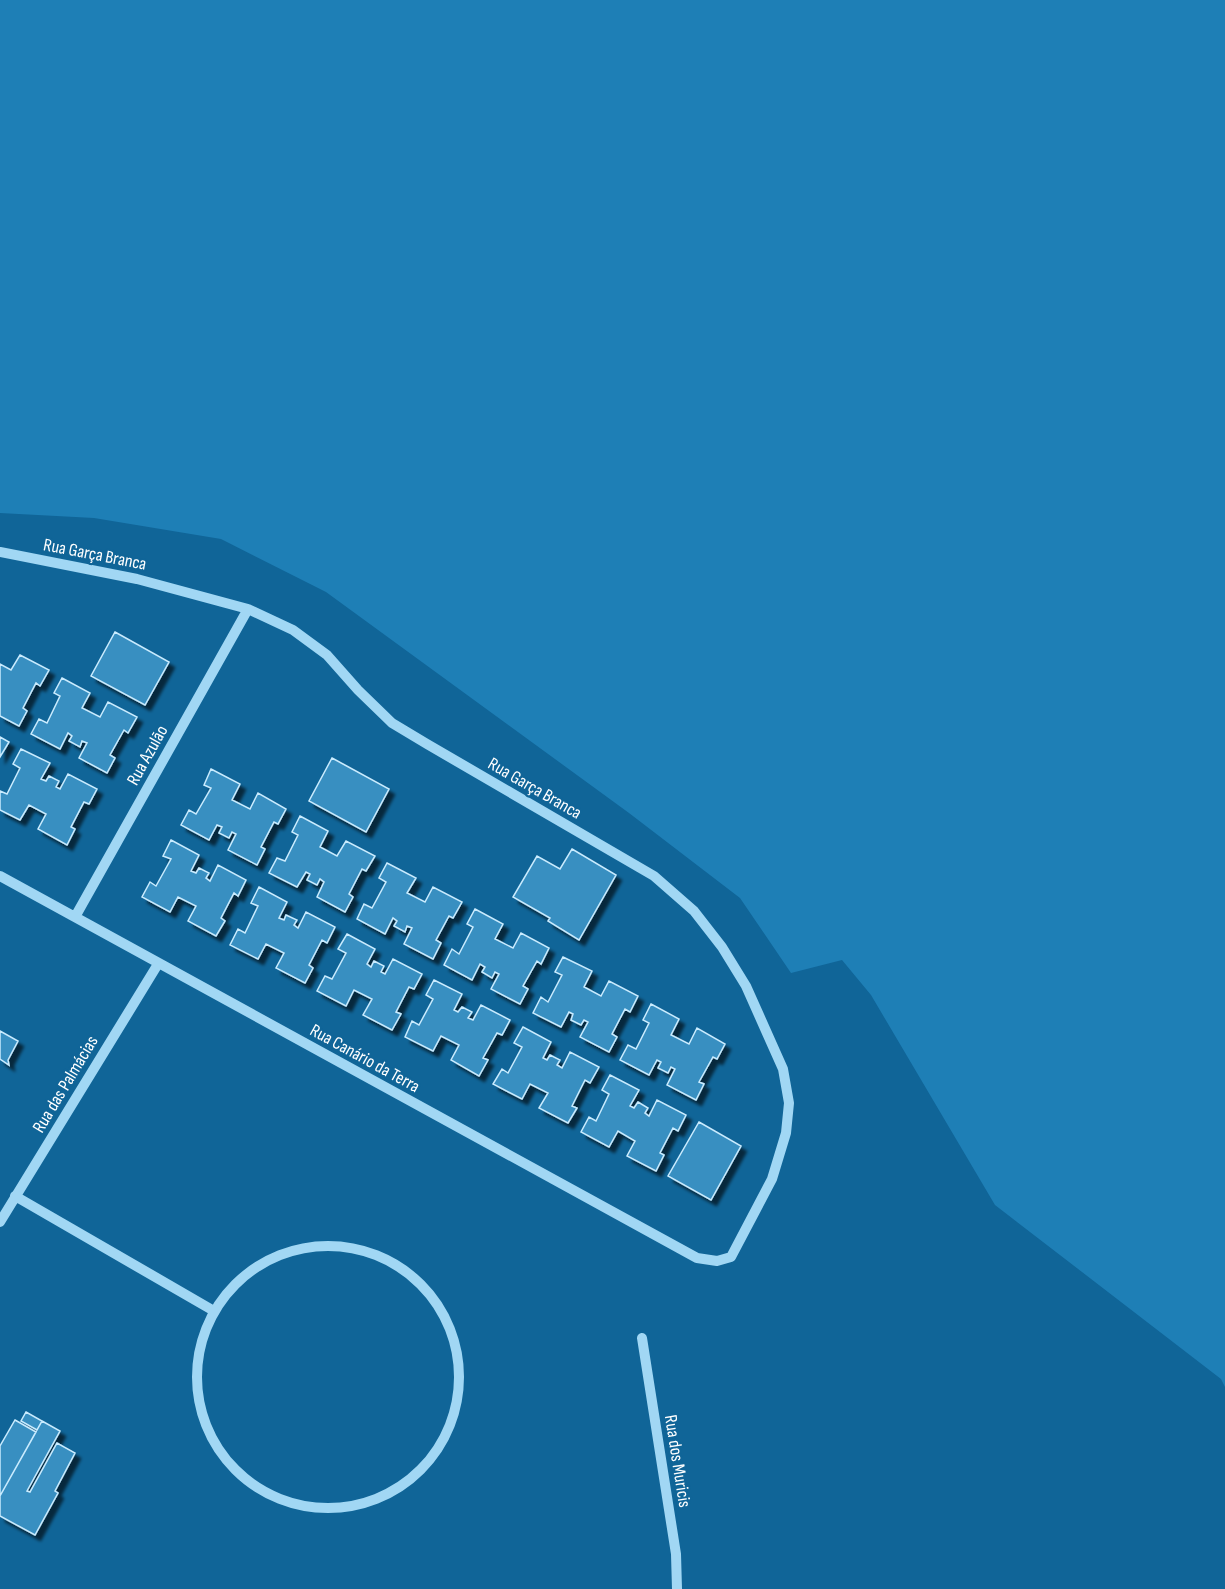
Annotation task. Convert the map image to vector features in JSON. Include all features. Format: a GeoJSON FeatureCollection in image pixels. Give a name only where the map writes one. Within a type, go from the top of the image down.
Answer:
{"type":"FeatureCollection","features":[{"type":"Feature","properties":{"kind":"street","name":"Rua Garça Branca"},"geometry":{"type":"LineString","coordinates":[[0,552],[137,579],[248,609],[293,630],[327,655],[358,690],[393,723],[654,876],[694,911],[722,947],[746,986],[783,1069],[789,1103],[786,1133],[772,1179],[731,1257],[717,1262]]}},
{"type":"Feature","properties":{"kind":"street","name":"Rua Azulão"},"geometry":{"type":"LineString","coordinates":[[75,917],[248,609]]}},
{"type":"Feature","properties":{"kind":"street","name":"Rua Canário da Terra"},"geometry":{"type":"LineString","coordinates":[[0,876],[697,1258],[717,1262]]}},
{"type":"Feature","properties":{"kind":"street","name":"Rua das Palmácias"},"geometry":{"type":"LineString","coordinates":[[0,1222],[158,963]]}},
{"type":"Feature","properties":{"kind":"street"},"geometry":{"type":"LineString","coordinates":[[15,1196],[214,1311]]}},
{"type":"Feature","properties":{"kind":"street"},"geometry":{"type":"LineString","coordinates":[[332,1246],[356,1248],[378,1255],[399,1266],[418,1280],[434,1298],[455,1340],[460,1363],[460,1386],[456,1410],[448,1432],[436,1452],[421,1470],[402,1485],[382,1496],[359,1504],[336,1508],[312,1507],[289,1502],[267,1493],[247,1481],[230,1464],[216,1446],[205,1424],[196,1379],[198,1355],[204,1333],[214,1311],[227,1292],[244,1275],[286,1252],[308,1247],[332,1246]]}},
{"type":"Feature","properties":{"kind":"street","name":"Rua dos Muricis"},"geometry":{"type":"LineString","coordinates":[[642,1338],[676,1554],[677,1589]]}},
{"type":"Feature","properties":{"kind":"shaded area"},"geometry":{"type":"Polygon","coordinates":[[[0,0],[1225,0],[1225,1387],[1221,1379],[995,1205],[871,995],[842,960],[791,973],[740,898],[629,813],[326,592],[221,539],[94,518],[0,513],[0,0]]]}},
{"type":"Feature","properties":{"kind":"building"},"geometry":{"type":"Polygon","coordinates":[[[115,632],[169,662],[145,705],[91,676],[115,632]]]}},
{"type":"Feature","properties":{"kind":"building"},"geometry":{"type":"Polygon","coordinates":[[[20,655],[49,670],[40,686],[36,683],[23,708],[27,711],[19,726],[0,716],[0,664],[11,670],[20,655]]]}},
{"type":"Feature","properties":{"kind":"building"},"geometry":{"type":"Polygon","coordinates":[[[62,678],[90,693],[82,708],[100,717],[108,702],[137,717],[128,733],[124,730],[110,755],[115,758],[107,773],[79,758],[87,743],[82,741],[80,747],[69,741],[72,736],[68,733],[60,749],[31,734],[39,719],[47,723],[60,696],[54,693],[62,678]]]}},
{"type":"Feature","properties":{"kind":"building"},"geometry":{"type":"Polygon","coordinates":[[[0,737],[9,742],[0,757],[0,737]]]}},
{"type":"Feature","properties":{"kind":"building"},"geometry":{"type":"Polygon","coordinates":[[[21,749],[50,763],[41,779],[46,781],[49,776],[59,781],[56,787],[60,789],[68,774],[97,789],[89,804],[84,802],[71,827],[75,829],[67,845],[38,829],[46,814],[29,805],[20,820],[0,810],[0,791],[7,794],[20,768],[13,764],[21,749]]]}},
{"type":"Feature","properties":{"kind":"building"},"geometry":{"type":"Polygon","coordinates":[[[332,758],[389,789],[366,832],[309,801],[332,758]]]}},
{"type":"Feature","properties":{"kind":"building"},"geometry":{"type":"Polygon","coordinates":[[[211,769],[240,784],[232,800],[250,809],[258,793],[286,809],[278,824],[274,822],[261,847],[265,849],[257,865],[228,850],[236,834],[232,832],[229,838],[219,833],[222,827],[217,825],[209,840],[181,825],[189,810],[196,814],[211,788],[204,785],[211,769]]]}},
{"type":"Feature","properties":{"kind":"building"},"geometry":{"type":"Polygon","coordinates":[[[300,816],[328,831],[320,847],[337,856],[346,841],[375,856],[366,871],[362,869],[349,894],[353,897],[345,912],[317,897],[324,882],[320,879],[317,885],[307,880],[310,874],[306,872],[297,887],[269,873],[277,858],[285,861],[298,835],[292,832],[300,816]]]}},
{"type":"Feature","properties":{"kind":"building"},"geometry":{"type":"Polygon","coordinates":[[[171,840],[199,855],[191,871],[196,873],[199,868],[209,873],[206,878],[210,881],[218,865],[246,880],[238,896],[234,893],[221,918],[225,921],[216,936],[188,921],[196,906],[178,897],[170,912],[142,897],[150,882],[156,886],[171,859],[163,856],[171,840]]]}},
{"type":"Feature","properties":{"kind":"building"},"geometry":{"type":"Polygon","coordinates":[[[572,849],[616,875],[579,940],[548,921],[550,918],[513,897],[537,856],[560,869],[572,849]]]}},
{"type":"Feature","properties":{"kind":"building"},"geometry":{"type":"Polygon","coordinates":[[[387,863],[416,878],[407,893],[425,902],[433,887],[462,902],[453,918],[449,916],[436,940],[441,943],[433,959],[404,944],[412,928],[407,926],[405,932],[394,926],[397,921],[393,918],[385,934],[357,919],[364,904],[372,908],[386,882],[379,878],[387,863]]]}},
{"type":"Feature","properties":{"kind":"building"},"geometry":{"type":"Polygon","coordinates":[[[259,887],[287,902],[279,918],[284,920],[286,915],[297,920],[294,925],[298,928],[306,912],[335,927],[327,943],[322,940],[309,965],[313,968],[305,983],[276,968],[284,953],[266,944],[258,959],[230,945],[238,929],[245,933],[258,906],[251,903],[259,887]]]}},
{"type":"Feature","properties":{"kind":"building"},"geometry":{"type":"Polygon","coordinates":[[[475,909],[503,924],[495,939],[513,948],[521,933],[549,948],[541,964],[537,961],[523,986],[528,989],[520,1004],[491,989],[499,974],[495,972],[492,978],[482,972],[485,967],[480,964],[472,980],[444,965],[452,949],[459,954],[473,927],[467,924],[475,909]]]}},
{"type":"Feature","properties":{"kind":"building"},"geometry":{"type":"Polygon","coordinates":[[[347,934],[375,949],[367,964],[371,967],[374,961],[384,966],[381,972],[385,974],[393,959],[422,974],[414,989],[409,987],[396,1012],[401,1014],[392,1030],[363,1015],[372,999],[354,990],[346,1006],[317,991],[325,976],[332,979],[346,953],[338,949],[347,934]]]}},
{"type":"Feature","properties":{"kind":"building"},"geometry":{"type":"Polygon","coordinates":[[[563,957],[592,971],[584,987],[601,996],[609,981],[638,996],[630,1012],[625,1009],[612,1034],[617,1037],[609,1052],[580,1037],[588,1022],[584,1020],[581,1025],[571,1020],[573,1014],[569,1012],[561,1027],[533,1013],[541,997],[548,1002],[562,975],[555,972],[563,957]]]}},
{"type":"Feature","properties":{"kind":"building"},"geometry":{"type":"Polygon","coordinates":[[[434,980],[462,994],[454,1010],[458,1012],[462,1007],[472,1012],[468,1018],[473,1020],[481,1005],[510,1020],[502,1035],[497,1033],[483,1058],[488,1060],[479,1076],[451,1060],[459,1045],[441,1036],[433,1051],[405,1037],[412,1021],[419,1025],[433,999],[426,995],[434,980]]]}},
{"type":"Feature","properties":{"kind":"building"},"geometry":{"type":"Polygon","coordinates":[[[651,1004],[679,1019],[671,1035],[689,1044],[697,1028],[725,1044],[717,1059],[713,1057],[699,1082],[704,1084],[696,1100],[667,1085],[675,1069],[671,1067],[668,1073],[658,1068],[661,1062],[657,1060],[649,1075],[620,1060],[628,1045],[636,1049],[649,1023],[643,1020],[651,1004]]]}},
{"type":"Feature","properties":{"kind":"building"},"geometry":{"type":"Polygon","coordinates":[[[523,1027],[551,1042],[543,1058],[547,1060],[550,1055],[560,1060],[557,1065],[562,1068],[570,1052],[599,1067],[590,1083],[585,1080],[572,1106],[577,1108],[568,1123],[539,1108],[548,1093],[530,1084],[522,1099],[493,1084],[502,1069],[508,1073],[522,1047],[514,1043],[523,1027]]]}},
{"type":"Feature","properties":{"kind":"building"},"geometry":{"type":"Polygon","coordinates":[[[0,1031],[18,1041],[8,1060],[9,1065],[0,1059],[0,1031]]]}},
{"type":"Feature","properties":{"kind":"building"},"geometry":{"type":"Polygon","coordinates":[[[610,1075],[639,1090],[630,1106],[634,1108],[638,1102],[648,1108],[645,1113],[649,1116],[657,1100],[686,1115],[678,1131],[673,1128],[660,1153],[664,1155],[656,1171],[627,1156],[635,1141],[618,1131],[609,1147],[581,1132],[589,1117],[596,1121],[609,1094],[602,1090],[610,1075]]]}},
{"type":"Feature","properties":{"kind":"building"},"geometry":{"type":"Polygon","coordinates":[[[699,1122],[741,1146],[711,1200],[668,1176],[699,1122]]]}},
{"type":"Feature","properties":{"kind":"building"},"geometry":{"type":"Polygon","coordinates":[[[26,1412],[42,1421],[37,1430],[21,1421],[26,1412]]]}},
{"type":"Feature","properties":{"kind":"building"},"geometry":{"type":"Polygon","coordinates":[[[15,1420],[36,1432],[0,1496],[0,1446],[15,1420]]]}},
{"type":"Feature","properties":{"kind":"building"},"geometry":{"type":"Polygon","coordinates":[[[42,1421],[60,1431],[27,1491],[30,1492],[57,1443],[75,1453],[55,1491],[58,1493],[35,1535],[0,1516],[0,1496],[42,1421]]]}}]}
